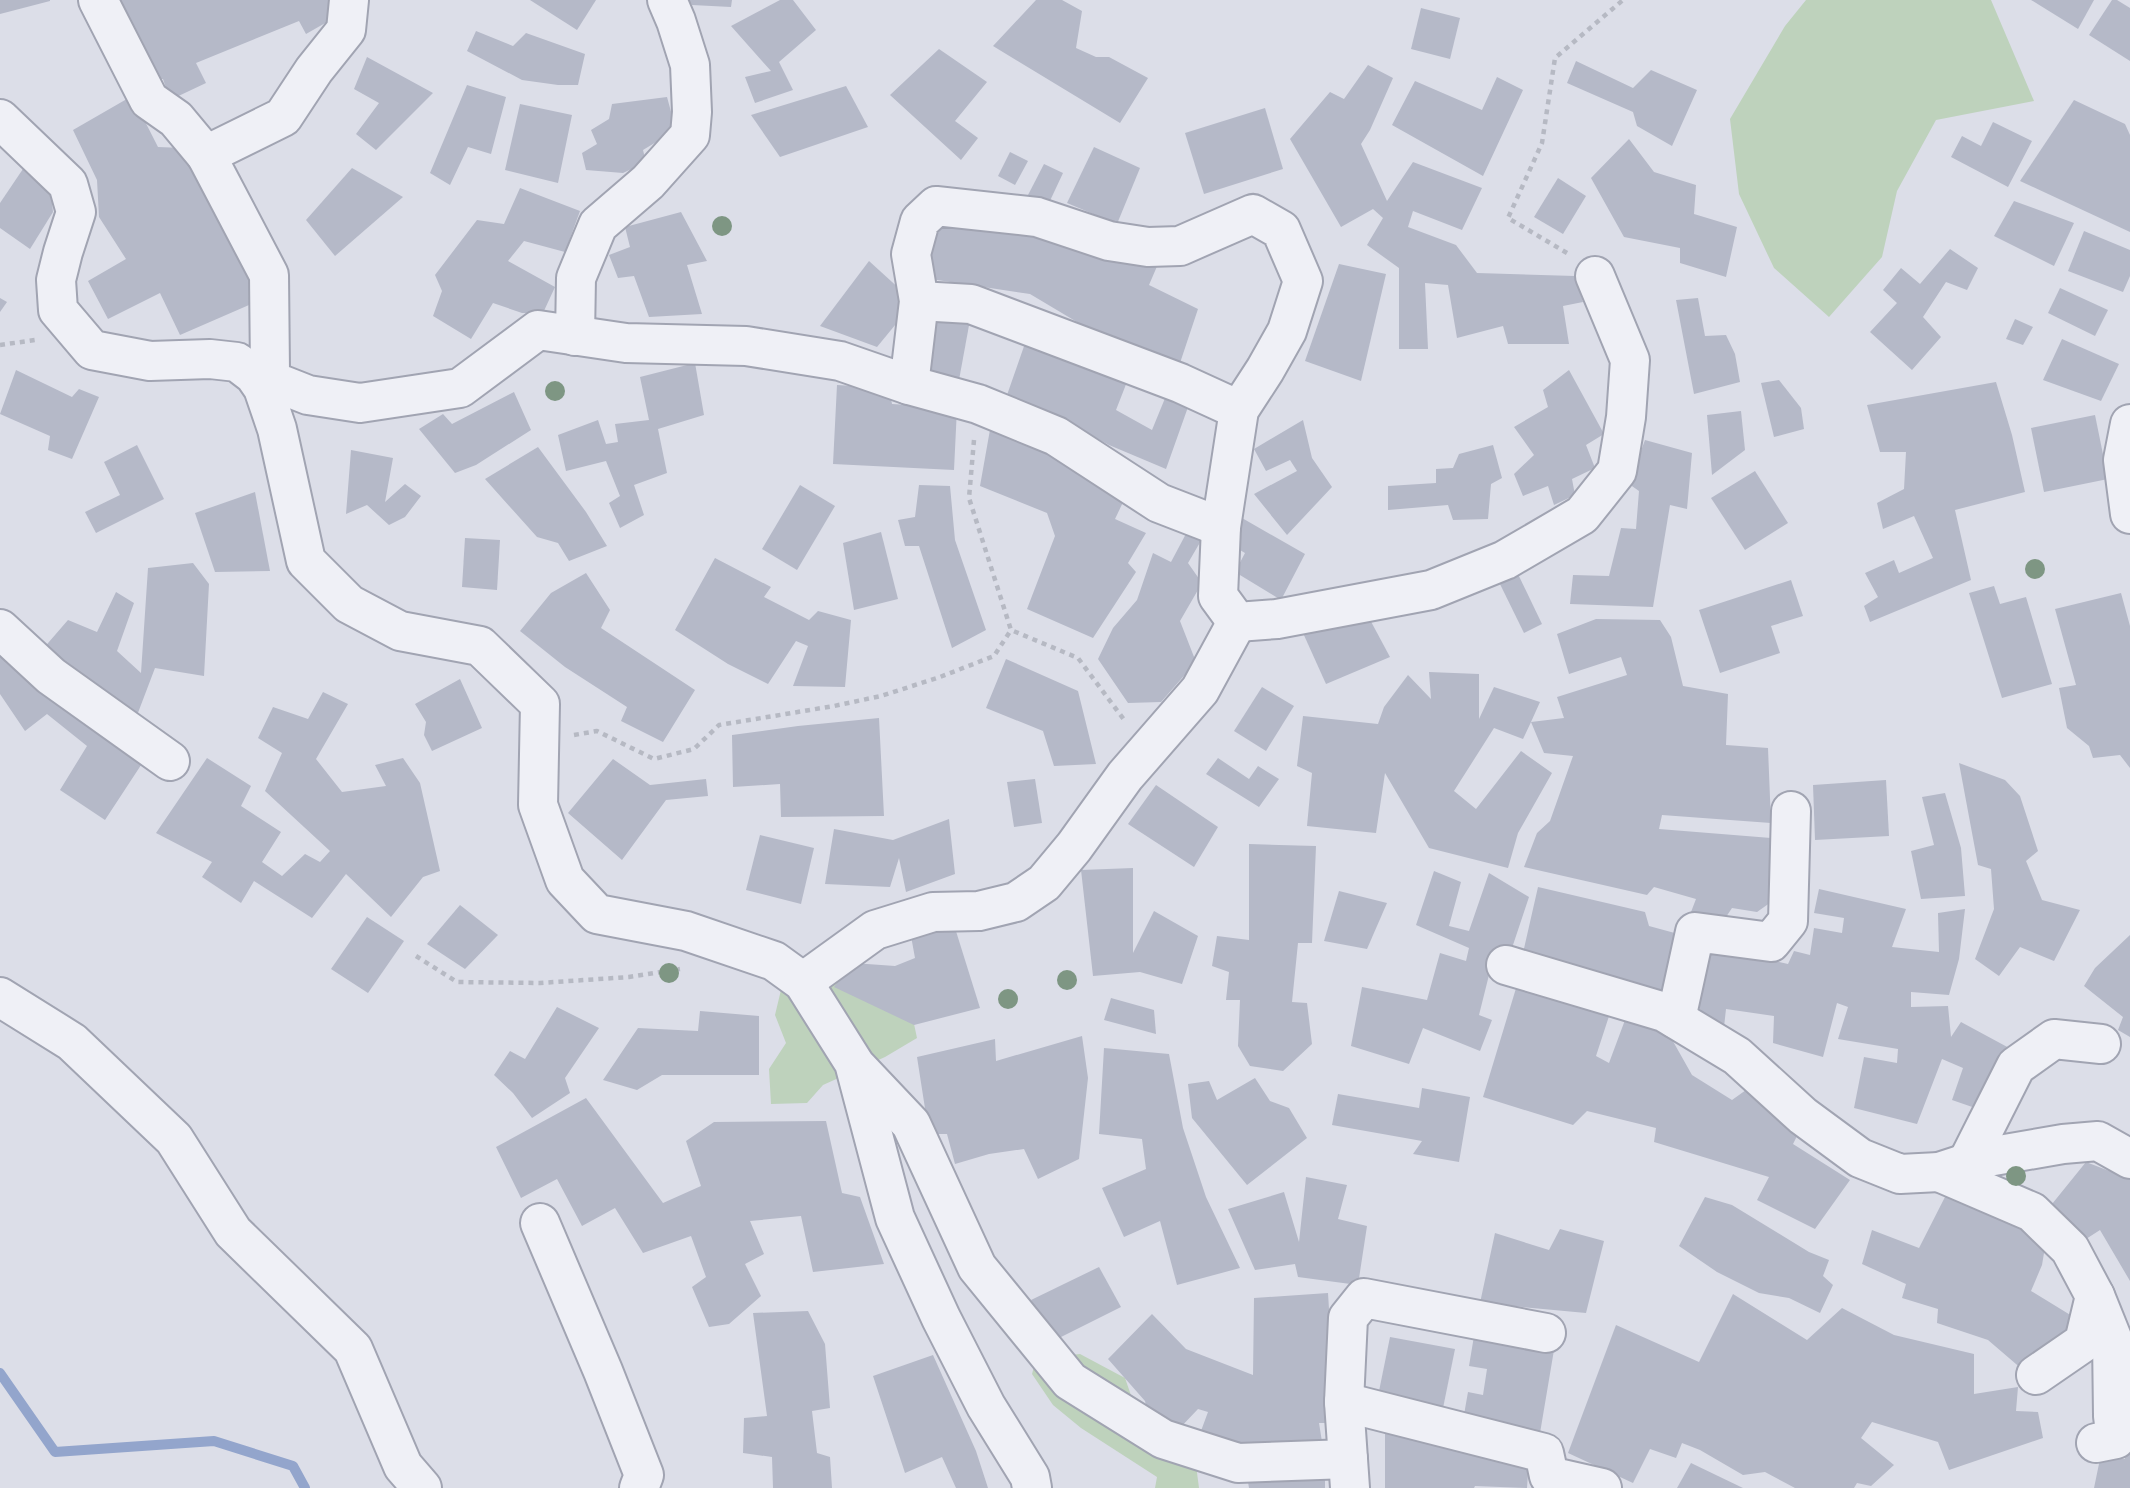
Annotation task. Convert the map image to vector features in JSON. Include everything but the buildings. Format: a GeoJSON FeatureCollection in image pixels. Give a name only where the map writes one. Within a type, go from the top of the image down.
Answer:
{"type":"FeatureCollection","features":[{"type":"Feature","properties":{"kind":"street"},"geometry":{"type":"LineString","coordinates":[[98,0],[149,100],[176,119],[206,155],[269,275],[270,371],[267,382],[306,561],[349,604],[400,631],[480,646],[540,704],[538,805],[565,880],[597,914],[686,931],[774,961],[803,982],[854,1063],[911,1124],[977,1267],[1070,1381],[1163,1439],[1238,1463],[1349,1474],[1345,1402],[1348,1318],[1364,1298],[1546,1333]]}},
{"type":"Feature","properties":{"kind":"street"},"geometry":{"type":"LineString","coordinates":[[206,155],[283,117],[346,30],[349,0]]}},
{"type":"Feature","properties":{"kind":"street"},"geometry":{"type":"LineString","coordinates":[[575,336],[576,278],[598,225],[648,182],[690,135],[690,65],[667,0]]}},
{"type":"Feature","properties":{"kind":"street"},"geometry":{"type":"LineString","coordinates":[[0,118],[68,184],[76,212],[56,280],[58,310],[92,350],[150,362],[210,359],[237,362],[267,382],[275,382],[308,395],[360,402],[460,388],[538,330],[626,343],[746,346],[840,362],[978,404],[1056,436],[1159,503],[1221,527]]}},
{"type":"Feature","properties":{"kind":"street"},"geometry":{"type":"LineString","coordinates":[[909,385],[919,301],[911,254],[920,221],[936,206],[1037,217],[1109,241],[1148,247],[1180,246],[1253,214],[1281,230],[1303,281],[1287,331],[1239,410],[1221,527],[1218,596],[1237,622]]}},
{"type":"Feature","properties":{"kind":"street"},"geometry":{"type":"LineString","coordinates":[[1237,622],[1277,619],[1431,590],[1505,560],[1582,515],[1616,471],[1626,417],[1630,360],[1595,276]]}},
{"type":"Feature","properties":{"kind":"street"},"geometry":{"type":"LineString","coordinates":[[919,301],[971,304],[1180,383],[1239,410]]}},
{"type":"Feature","properties":{"kind":"street"},"geometry":{"type":"LineString","coordinates":[[2130,424],[2123,460],[2130,514]]}},
{"type":"Feature","properties":{"kind":"street"},"geometry":{"type":"LineString","coordinates":[[803,982],[875,930],[933,912],[979,911],[1016,902],[1044,883],[1074,847],[1125,776],[1200,690],[1237,622]]}},
{"type":"Feature","properties":{"kind":"street"},"geometry":{"type":"LineString","coordinates":[[0,629],[51,676],[170,761]]}},
{"type":"Feature","properties":{"kind":"street"},"geometry":{"type":"LineString","coordinates":[[1676,1019],[1695,932],[1771,942],[1788,921],[1791,811]]}},
{"type":"Feature","properties":{"kind":"street"},"geometry":{"type":"LineString","coordinates":[[1506,965],[1664,1012],[1737,1056],[1802,1116],[1860,1158],[1899,1174],[1953,1167],[1982,1158],[2063,1144],[2098,1141],[2130,1159]]}},
{"type":"Feature","properties":{"kind":"street"},"geometry":{"type":"LineString","coordinates":[[0,997],[72,1042],[174,1139],[233,1232],[353,1349],[403,1466],[422,1488]]}},
{"type":"Feature","properties":{"kind":"street"},"geometry":{"type":"LineString","coordinates":[[1953,1167],[2016,1066],[2054,1039],[2101,1044]]}},
{"type":"Feature","properties":{"kind":"street"},"geometry":{"type":"LineString","coordinates":[[854,1063],[895,1218],[941,1318],[986,1406],[1030,1477],[1032,1488]]}},
{"type":"Feature","properties":{"kind":"street"},"geometry":{"type":"LineString","coordinates":[[1953,1167],[2032,1212],[2070,1249],[2095,1296],[2112,1338],[2116,1439],[2096,1443]]}},
{"type":"Feature","properties":{"kind":"street"},"geometry":{"type":"LineString","coordinates":[[540,1223],[645,1475],[639,1488]]}},
{"type":"Feature","properties":{"kind":"street"},"geometry":{"type":"LineString","coordinates":[[2036,1375],[2084,1342],[2095,1296]]}},
{"type":"Feature","properties":{"kind":"street"},"geometry":{"type":"LineString","coordinates":[[1345,1402],[1544,1453],[1546,1482],[1602,1488]]}},
{"type":"Feature","properties":{"kind":"path"},"geometry":{"type":"LineString","coordinates":[[1595,276],[1565,252],[1508,218],[1542,143],[1555,58],[1623,0]]}},
{"type":"Feature","properties":{"kind":"path"},"geometry":{"type":"LineString","coordinates":[[978,404],[969,498],[1011,630],[1078,658],[1148,751]]}},
{"type":"Feature","properties":{"kind":"path"},"geometry":{"type":"LineString","coordinates":[[539,752],[555,739],[597,731],[654,759],[694,749],[719,725],[881,696],[951,673],[994,656],[1011,630]]}},
{"type":"Feature","properties":{"kind":"path"},"geometry":{"type":"LineString","coordinates":[[416,956],[457,982],[540,984],[629,977],[681,969]]}},
{"type":"Feature","properties":{"kind":"green space"},"geometry":{"type":"Polygon","coordinates":[[[1806,0],[1991,0],[2034,101],[1936,120],[1897,191],[1882,257],[1829,317],[1774,268],[1739,194],[1730,119],[1785,26],[1806,0]]]}},
{"type":"Feature","properties":{"kind":"green space"},"geometry":{"type":"Polygon","coordinates":[[[853,963],[910,1005],[917,1038],[885,1057],[823,1085],[807,1103],[771,1104],[769,1069],[786,1043],[775,1015],[786,969],[853,963]]]}},
{"type":"Feature","properties":{"kind":"green space"},"geometry":{"type":"Polygon","coordinates":[[[1080,1354],[1125,1378],[1134,1404],[1196,1465],[1199,1488],[1155,1488],[1157,1477],[1081,1428],[1053,1405],[1032,1374],[1036,1359],[1080,1354]]]}},
{"type":"Feature","properties":{"kind":"waterway"},"geometry":{"type":"LineString","coordinates":[[0,1373],[55,1452],[214,1441],[293,1466],[305,1488]]}}]}
